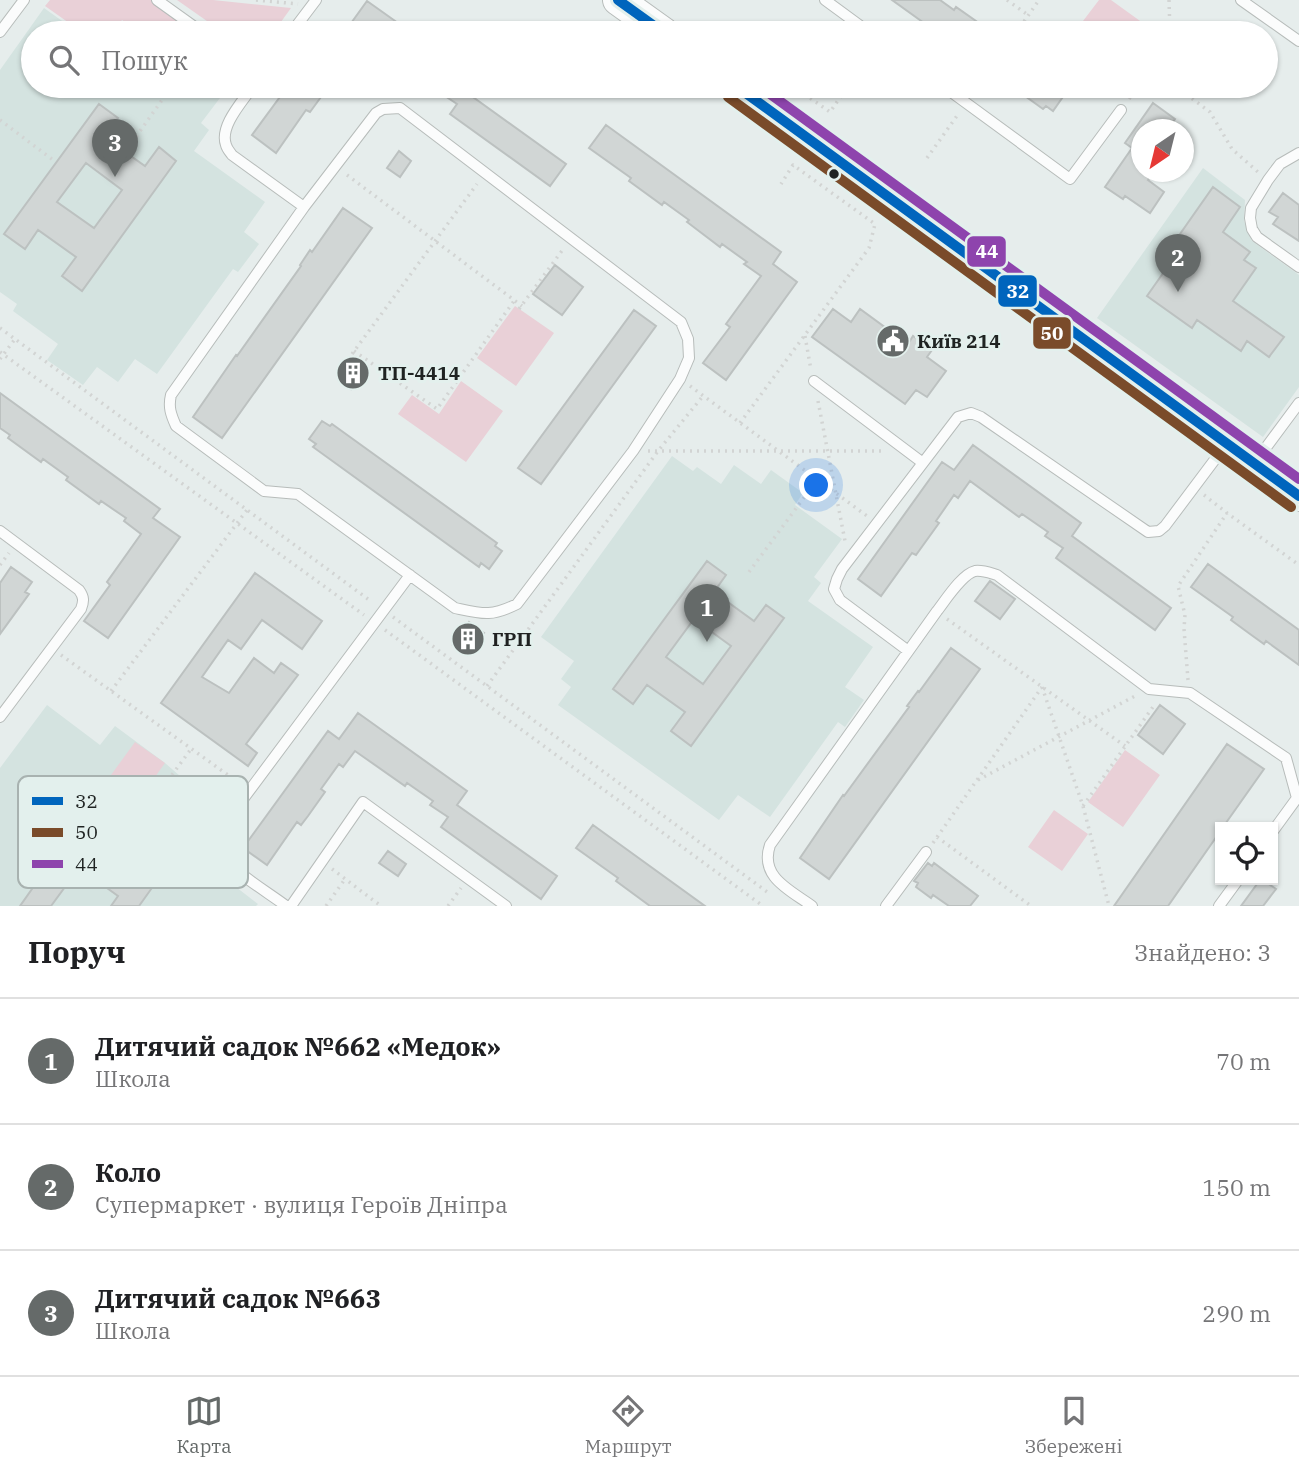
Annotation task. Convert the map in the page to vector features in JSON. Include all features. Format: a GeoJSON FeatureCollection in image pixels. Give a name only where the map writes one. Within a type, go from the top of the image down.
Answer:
{"type":"FeatureCollection","features":[{"type":"Feature","properties":{"kind":"main road"},"geometry":{"type":"LineString","coordinates":[[618,0],[647,21]]}},
{"type":"Feature","properties":{"kind":"main road"},"geometry":{"type":"LineString","coordinates":[[753,98],[1299,496]]}},
{"type":"Feature","properties":{"kind":"lane"},"geometry":{"type":"LineString","coordinates":[[0,32],[24,0]]}},
{"type":"Feature","properties":{"kind":"lane"},"geometry":{"type":"LineString","coordinates":[[157,0],[187,21]]}},
{"type":"Feature","properties":{"kind":"lane"},"geometry":{"type":"LineString","coordinates":[[300,21],[316,0]]}},
{"type":"Feature","properties":{"kind":"lane"},"geometry":{"type":"LineString","coordinates":[[824,0],[853,21]]}},
{"type":"Feature","properties":{"kind":"lane"},"geometry":{"type":"LineString","coordinates":[[1241,0],[1271,21]]}},
{"type":"Feature","properties":{"kind":"lane"},"geometry":{"type":"LineString","coordinates":[[1278,26],[1299,41]]}},
{"type":"Feature","properties":{"kind":"lane"},"geometry":{"type":"LineString","coordinates":[[245,98],[228,123],[226,145],[232,155],[304,207]]}},
{"type":"Feature","properties":{"kind":"lane"},"geometry":{"type":"LineString","coordinates":[[959,98],[1070,179],[1121,110]]}},
{"type":"Feature","properties":{"kind":"lane"},"geometry":{"type":"LineString","coordinates":[[400,108],[681,322],[688,339],[689,358],[680,379],[634,451],[517,604],[500,612],[479,614],[455,608],[298,494],[264,491],[176,426],[171,416],[169,405],[172,395],[335,167],[376,113],[383,109],[400,108]]}},
{"type":"Feature","properties":{"kind":"lane"},"geometry":{"type":"LineString","coordinates":[[1299,153],[1280,164],[1251,208],[1250,218],[1257,237],[1299,267]]}},
{"type":"Feature","properties":{"kind":"lane"},"geometry":{"type":"LineString","coordinates":[[814,381],[923,463]]}},
{"type":"Feature","properties":{"kind":"lane"},"geometry":{"type":"LineString","coordinates":[[1255,463],[1299,403]]}},
{"type":"Feature","properties":{"kind":"lane"},"geometry":{"type":"LineString","coordinates":[[907,650],[840,600],[834,589],[849,561],[958,417],[971,413],[981,417],[1148,532],[1159,531],[1165,526],[1227,443]]}},
{"type":"Feature","properties":{"kind":"lane"},"geometry":{"type":"LineString","coordinates":[[0,531],[83,595],[81,609],[0,717]]}},
{"type":"Feature","properties":{"kind":"lane"},"geometry":{"type":"LineString","coordinates":[[812,906],[770,872],[767,853],[770,845],[907,650],[967,574],[976,570],[997,575],[1149,689],[1190,694],[1286,758],[1297,798],[1278,824]]}},
{"type":"Feature","properties":{"kind":"lane"},"geometry":{"type":"LineString","coordinates":[[249,791],[410,575]]}},
{"type":"Feature","properties":{"kind":"lane"},"geometry":{"type":"LineString","coordinates":[[248,877],[288,906],[363,802],[506,906]]}},
{"type":"Feature","properties":{"kind":"lane"},"geometry":{"type":"LineString","coordinates":[[886,906],[926,852]]}},
{"type":"Feature","properties":{"kind":"lane"},"geometry":{"type":"LineString","coordinates":[[1219,906],[1234,885]]}},
{"type":"Feature","properties":{"kind":"path"},"geometry":{"type":"LineString","coordinates":[[256,0],[302,4],[305,0]]}},
{"type":"Feature","properties":{"kind":"path"},"geometry":{"type":"LineString","coordinates":[[1007,0],[1028,15]]}},
{"type":"Feature","properties":{"kind":"path"},"geometry":{"type":"LineString","coordinates":[[1024,21],[1039,0]]}},
{"type":"Feature","properties":{"kind":"path"},"geometry":{"type":"LineString","coordinates":[[1169,0],[1170,21]]}},
{"type":"Feature","properties":{"kind":"path"},"geometry":{"type":"LineString","coordinates":[[128,149],[164,98]]}},
{"type":"Feature","properties":{"kind":"path"},"geometry":{"type":"LineString","coordinates":[[810,98],[830,112],[840,98]]}},
{"type":"Feature","properties":{"kind":"path"},"geometry":{"type":"LineString","coordinates":[[1191,98],[1210,113],[1232,149],[1268,180]]}},
{"type":"Feature","properties":{"kind":"path"},"geometry":{"type":"LineString","coordinates":[[927,158],[966,103]]}},
{"type":"Feature","properties":{"kind":"path"},"geometry":{"type":"LineString","coordinates":[[0,120],[53,160]]}},
{"type":"Feature","properties":{"kind":"path"},"geometry":{"type":"LineString","coordinates":[[740,423],[869,248],[875,224],[793,165],[780,184]]}},
{"type":"Feature","properties":{"kind":"path"},"geometry":{"type":"LineString","coordinates":[[335,167],[520,307],[571,238]]}},
{"type":"Feature","properties":{"kind":"path"},"geometry":{"type":"LineString","coordinates":[[485,173],[353,352],[437,410],[514,301]]}},
{"type":"Feature","properties":{"kind":"path"},"geometry":{"type":"LineString","coordinates":[[805,335],[849,561]]}},
{"type":"Feature","properties":{"kind":"path"},"geometry":{"type":"LineString","coordinates":[[0,359],[15,339]]}},
{"type":"Feature","properties":{"kind":"path"},"geometry":{"type":"LineString","coordinates":[[680,379],[877,523]]}},
{"type":"Feature","properties":{"kind":"path"},"geometry":{"type":"LineString","coordinates":[[487,686],[659,451],[703,396]]}},
{"type":"Feature","properties":{"kind":"path"},"geometry":{"type":"LineString","coordinates":[[634,451],[908,451]]}},
{"type":"Feature","properties":{"kind":"path"},"geometry":{"type":"LineString","coordinates":[[749,572],[817,480]]}},
{"type":"Feature","properties":{"kind":"path"},"geometry":{"type":"LineString","coordinates":[[1194,487],[1299,565]]}},
{"type":"Feature","properties":{"kind":"path"},"geometry":{"type":"LineString","coordinates":[[111,691],[247,510]]}},
{"type":"Feature","properties":{"kind":"path"},"geometry":{"type":"LineString","coordinates":[[1190,694],[1185,615],[1178,586],[1227,513]]}},
{"type":"Feature","properties":{"kind":"path"},"geometry":{"type":"LineString","coordinates":[[937,611],[1125,746]]}},
{"type":"Feature","properties":{"kind":"path"},"geometry":{"type":"LineString","coordinates":[[52,649],[228,776]]}},
{"type":"Feature","properties":{"kind":"path"},"geometry":{"type":"LineString","coordinates":[[1042,687],[1083,806],[1109,906]]}},
{"type":"Feature","properties":{"kind":"path"},"geometry":{"type":"LineString","coordinates":[[926,852],[1042,687]]}},
{"type":"Feature","properties":{"kind":"path"},"geometry":{"type":"LineString","coordinates":[[975,782],[1149,689]]}},
{"type":"Feature","properties":{"kind":"path"},"geometry":{"type":"LineString","coordinates":[[1083,806],[1164,691]]}},
{"type":"Feature","properties":{"kind":"path"},"geometry":{"type":"LineString","coordinates":[[171,776],[191,749]]}},
{"type":"Feature","properties":{"kind":"path"},"geometry":{"type":"LineString","coordinates":[[937,837],[1031,906]]}},
{"type":"Feature","properties":{"kind":"path"},"geometry":{"type":"LineString","coordinates":[[322,862],[382,906]]}},
{"type":"Feature","properties":{"kind":"path"},"geometry":{"type":"LineString","coordinates":[[448,906],[468,878]]}},
{"type":"Feature","properties":{"kind":"path"},"geometry":{"type":"LineString","coordinates":[[326,906],[345,879]]}},
{"type":"Feature","properties":{"kind":"shaded area"},"geometry":{"type":"Polygon","coordinates":[[[50,0],[151,0],[180,21],[66,21],[45,6],[50,0]]]}},
{"type":"Feature","properties":{"kind":"shaded area"},"geometry":{"type":"Polygon","coordinates":[[[177,0],[213,0],[291,8],[282,21],[207,21],[177,0]]]}},
{"type":"Feature","properties":{"kind":"shaded area"},"geometry":{"type":"Polygon","coordinates":[[[1099,0],[1111,0],[1140,21],[1083,21],[1099,0]]]}},
{"type":"Feature","properties":{"kind":"shaded area"},"geometry":{"type":"Polygon","coordinates":[[[44,8],[62,21],[35,21],[44,8]]]}},
{"type":"Feature","properties":{"kind":"shaded area"},"geometry":{"type":"Polygon","coordinates":[[[21,40],[21,98],[220,98],[201,123],[209,130],[194,151],[265,202],[244,232],[259,244],[238,272],[233,269],[157,374],[135,359],[118,382],[97,367],[83,385],[47,360],[58,344],[13,311],[17,304],[0,292],[0,70],[21,40]]]}},
{"type":"Feature","properties":{"kind":"shaded area"},"geometry":{"type":"Polygon","coordinates":[[[1203,168],[1245,200],[1244,221],[1252,241],[1299,275],[1299,387],[1263,437],[1097,318],[1203,168]]]}},
{"type":"Feature","properties":{"kind":"shaded area"},"geometry":{"type":"Polygon","coordinates":[[[515,306],[554,333],[516,386],[477,358],[515,306]]]}},
{"type":"Feature","properties":{"kind":"shaded area"},"geometry":{"type":"Polygon","coordinates":[[[461,381],[503,411],[466,462],[398,414],[412,395],[439,414],[461,381]]]}},
{"type":"Feature","properties":{"kind":"shaded area"},"geometry":{"type":"Polygon","coordinates":[[[672,456],[693,471],[697,467],[721,484],[734,465],[761,484],[771,470],[803,493],[795,505],[842,539],[814,577],[821,583],[808,601],[873,647],[845,687],[864,700],[845,727],[838,722],[770,817],[738,795],[719,820],[558,705],[571,687],[561,679],[574,661],[541,637],[672,456]]]}},
{"type":"Feature","properties":{"kind":"shaded area"},"geometry":{"type":"Polygon","coordinates":[[[47,705],[100,745],[115,726],[180,776],[18,776],[18,888],[237,888],[258,904],[0,906],[0,768],[47,705]]]}},
{"type":"Feature","properties":{"kind":"shaded area"},"geometry":{"type":"Polygon","coordinates":[[[135,742],[165,763],[156,776],[110,776],[135,742]]]}},
{"type":"Feature","properties":{"kind":"shaded area"},"geometry":{"type":"Polygon","coordinates":[[[1125,750],[1160,775],[1123,827],[1088,802],[1125,750]]]}},
{"type":"Feature","properties":{"kind":"shaded area"},"geometry":{"type":"Polygon","coordinates":[[[1054,810],[1088,834],[1062,871],[1028,847],[1054,810]]]}},
{"type":"Feature","properties":{"kind":"building"},"geometry":{"type":"Polygon","coordinates":[[[892,0],[940,0],[976,21],[921,21],[892,0]]]}},
{"type":"Feature","properties":{"kind":"building"},"geometry":{"type":"Polygon","coordinates":[[[367,1],[395,21],[353,21],[367,1]]]}},
{"type":"Feature","properties":{"kind":"building"},"geometry":{"type":"Polygon","coordinates":[[[279,98],[320,98],[310,112],[306,110],[276,153],[252,135],[279,98]]]}},
{"type":"Feature","properties":{"kind":"building"},"geometry":{"type":"Polygon","coordinates":[[[448,98],[474,98],[566,164],[550,186],[450,114],[457,104],[448,98]]]}},
{"type":"Feature","properties":{"kind":"building"},"geometry":{"type":"Polygon","coordinates":[[[1028,98],[1062,98],[1053,111],[1046,106],[1043,109],[1028,98]]]}},
{"type":"Feature","properties":{"kind":"building"},"geometry":{"type":"Polygon","coordinates":[[[1153,103],[1175,119],[1142,119],[1153,103]]]}},
{"type":"Feature","properties":{"kind":"building"},"geometry":{"type":"Polygon","coordinates":[[[99,104],[118,118],[104,137],[145,166],[159,147],[176,161],[82,291],[62,276],[76,257],[38,230],[25,249],[4,234],[99,104]],[[86,163],[57,202],[94,228],[122,190],[86,163]]]}},
{"type":"Feature","properties":{"kind":"building"},"geometry":{"type":"Polygon","coordinates":[[[606,125],[781,252],[773,264],[797,282],[726,380],[703,363],[730,327],[726,324],[761,276],[744,264],[747,262],[722,244],[720,247],[687,222],[689,220],[664,202],[662,205],[629,181],[631,178],[589,148],[606,125]]]}},
{"type":"Feature","properties":{"kind":"building"},"geometry":{"type":"Polygon","coordinates":[[[1131,134],[1131,147],[1125,143],[1131,134]]]}},
{"type":"Feature","properties":{"kind":"building"},"geometry":{"type":"Polygon","coordinates":[[[1131,149],[1131,182],[1151,182],[1164,192],[1150,213],[1125,196],[1123,199],[1105,187],[1131,149]]]}},
{"type":"Feature","properties":{"kind":"building"},"geometry":{"type":"Polygon","coordinates":[[[399,151],[411,161],[400,177],[387,168],[399,151]]]}},
{"type":"Feature","properties":{"kind":"building"},"geometry":{"type":"Polygon","coordinates":[[[1213,187],[1240,207],[1223,232],[1250,252],[1244,260],[1256,268],[1233,301],[1284,337],[1269,357],[1247,341],[1241,351],[1197,320],[1192,328],[1147,296],[1173,259],[1166,254],[1213,187]]]}},
{"type":"Feature","properties":{"kind":"building"},"geometry":{"type":"Polygon","coordinates":[[[1283,193],[1299,205],[1299,241],[1273,224],[1278,217],[1269,212],[1283,193]]]}},
{"type":"Feature","properties":{"kind":"building"},"geometry":{"type":"Polygon","coordinates":[[[343,208],[372,228],[222,438],[193,417],[310,250],[312,252],[343,208]]]}},
{"type":"Feature","properties":{"kind":"building"},"geometry":{"type":"Polygon","coordinates":[[[555,265],[583,287],[562,315],[533,294],[555,265]]]}},
{"type":"Feature","properties":{"kind":"building"},"geometry":{"type":"Polygon","coordinates":[[[833,309],[851,322],[860,309],[908,344],[913,336],[932,350],[927,357],[946,371],[927,397],[916,390],[905,404],[812,337],[833,309]]]}},
{"type":"Feature","properties":{"kind":"building"},"geometry":{"type":"Polygon","coordinates":[[[634,310],[656,326],[541,484],[518,468],[634,310]]]}},
{"type":"Feature","properties":{"kind":"building","name":"ТП-4414"},"geometry":{"type":"Polygon","coordinates":[[[355,358],[367,366],[351,389],[339,380],[355,358]]]}},
{"type":"Feature","properties":{"kind":"building"},"geometry":{"type":"Polygon","coordinates":[[[0,393],[160,509],[153,518],[180,537],[108,638],[84,621],[110,585],[107,582],[141,534],[124,521],[126,518],[101,501],[99,504],[66,480],[68,477],[43,459],[41,462],[8,438],[10,435],[0,428],[0,393]]]}},
{"type":"Feature","properties":{"kind":"building"},"geometry":{"type":"Polygon","coordinates":[[[322,421],[330,426],[332,424],[497,543],[495,546],[502,551],[489,569],[481,563],[479,567],[313,447],[316,444],[309,439],[322,421]]]}},
{"type":"Feature","properties":{"kind":"building"},"geometry":{"type":"Polygon","coordinates":[[[973,445],[1081,523],[1072,536],[1171,608],[1155,630],[1056,558],[1063,548],[1045,536],[1048,532],[1022,514],[1019,517],[970,481],[958,498],[954,495],[936,521],[939,523],[916,555],[912,553],[881,596],[858,579],[942,462],[954,470],[973,445]]]}},
{"type":"Feature","properties":{"kind":"building"},"geometry":{"type":"Polygon","coordinates":[[[707,561],[726,575],[714,592],[754,621],[766,605],[784,618],[691,746],[671,731],[685,712],[647,685],[633,704],[613,689],[707,561]],[[694,619],[666,657],[703,684],[731,646],[694,619]]]}},
{"type":"Feature","properties":{"kind":"building"},"geometry":{"type":"Polygon","coordinates":[[[1208,564],[1299,630],[1299,665],[1266,641],[1264,644],[1250,634],[1231,620],[1233,617],[1191,587],[1208,564]]]}},
{"type":"Feature","properties":{"kind":"building"},"geometry":{"type":"Polygon","coordinates":[[[11,567],[32,582],[25,592],[29,594],[0,634],[0,583],[11,567]]]}},
{"type":"Feature","properties":{"kind":"building"},"geometry":{"type":"Polygon","coordinates":[[[255,573],[322,621],[302,649],[262,620],[241,649],[228,640],[202,677],[229,693],[254,658],[274,673],[281,663],[298,675],[246,744],[257,753],[248,766],[161,703],[255,573]]]}},
{"type":"Feature","properties":{"kind":"building"},"geometry":{"type":"Polygon","coordinates":[[[990,581],[1015,599],[1000,619],[975,601],[990,581]]]}},
{"type":"Feature","properties":{"kind":"building","name":"ГРП"},"geometry":{"type":"Polygon","coordinates":[[[469,622],[484,633],[467,655],[453,645],[469,622]]]}},
{"type":"Feature","properties":{"kind":"building"},"geometry":{"type":"Polygon","coordinates":[[[951,648],[980,669],[829,879],[800,858],[951,648]]]}},
{"type":"Feature","properties":{"kind":"building"},"geometry":{"type":"Polygon","coordinates":[[[1160,705],[1185,724],[1163,754],[1138,735],[1160,705]]]}},
{"type":"Feature","properties":{"kind":"building"},"geometry":{"type":"Polygon","coordinates":[[[358,713],[467,791],[457,805],[557,876],[541,899],[441,827],[448,817],[430,805],[433,801],[407,783],[405,786],[355,751],[343,767],[339,764],[321,789],[325,792],[308,816],[301,825],[297,822],[267,865],[248,852],[248,841],[328,731],[339,739],[358,713]]]}},
{"type":"Feature","properties":{"kind":"building"},"geometry":{"type":"Polygon","coordinates":[[[1227,744],[1264,769],[1227,822],[1215,822],[1215,839],[1168,906],[1114,906],[1227,744]]]}},
{"type":"Feature","properties":{"kind":"building"},"geometry":{"type":"Polygon","coordinates":[[[593,825],[705,906],[650,906],[616,881],[618,878],[576,848],[593,825]]]}},
{"type":"Feature","properties":{"kind":"building"},"geometry":{"type":"Polygon","coordinates":[[[388,851],[406,864],[398,876],[379,863],[388,851]]]}},
{"type":"Feature","properties":{"kind":"building"},"geometry":{"type":"Polygon","coordinates":[[[928,863],[932,866],[934,863],[978,896],[970,906],[949,906],[916,887],[918,883],[914,881],[928,863]]]}},
{"type":"Feature","properties":{"kind":"building"},"geometry":{"type":"Polygon","coordinates":[[[1256,885],[1270,885],[1276,889],[1263,906],[1241,906],[1256,885]]]}},
{"type":"Feature","properties":{"kind":"building"},"geometry":{"type":"Polygon","coordinates":[[[33,888],[64,888],[51,906],[20,906],[33,888]]]}},
{"type":"Feature","properties":{"kind":"building"},"geometry":{"type":"Polygon","coordinates":[[[107,888],[152,888],[139,906],[111,906],[118,896],[107,888]]]}},
{"type":"Feature","properties":{"kind":"transit line","name":"32"},"geometry":{"type":"LineString","coordinates":[[618,0],[647,21]]}},
{"type":"Feature","properties":{"kind":"transit line","name":"50"},"geometry":{"type":"LineString","coordinates":[[729,98],[1291,507]]}},
{"type":"Feature","properties":{"kind":"transit line","name":"32"},"geometry":{"type":"LineString","coordinates":[[752,98],[1299,496]]}},
{"type":"Feature","properties":{"kind":"transit line","name":"44"},"geometry":{"type":"LineString","coordinates":[[775,98],[1299,479]]}},
{"type":"Feature","properties":{"kind":"place","name":"Дитячий садок №663"},"geometry":{"type":"Point","coordinates":[115,177]}},
{"type":"Feature","properties":{"kind":"place","name":"Коло"},"geometry":{"type":"Point","coordinates":[1178,292]}},
{"type":"Feature","properties":{"kind":"place","name":"Київ 214"},"geometry":{"type":"Point","coordinates":[893,341]}},
{"type":"Feature","properties":{"kind":"place","name":"ТП-4414"},"geometry":{"type":"Point","coordinates":[353,373]}},
{"type":"Feature","properties":{"kind":"place","name":"ГРП"},"geometry":{"type":"Point","coordinates":[468,639]}},
{"type":"Feature","properties":{"kind":"place","name":"Дитячий садок №662 «Медок»"},"geometry":{"type":"Point","coordinates":[707,642]}}]}
